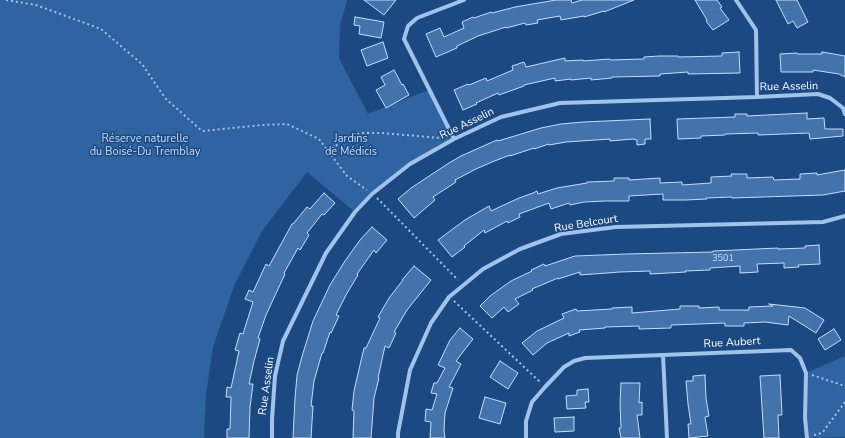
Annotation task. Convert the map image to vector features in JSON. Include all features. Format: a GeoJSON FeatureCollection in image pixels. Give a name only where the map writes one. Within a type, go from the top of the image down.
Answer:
{"type":"FeatureCollection","features":[{"type":"Feature","properties":{"kind":"street"},"geometry":{"type":"LineString","coordinates":[[454,139],[404,39],[408,26],[417,18],[464,0]]}},
{"type":"Feature","properties":{"kind":"street"},"geometry":{"type":"LineString","coordinates":[[736,0],[756,30],[757,97]]}},
{"type":"Feature","properties":{"kind":"street","name":"Rue Asselin"},"geometry":{"type":"LineString","coordinates":[[272,438],[275,376],[284,341],[326,253],[355,212],[372,194],[410,164],[454,139],[501,117],[560,102],[818,94],[830,98],[842,108],[845,114]]}},
{"type":"Feature","properties":{"kind":"street","name":"Rue Belcourt"},"geometry":{"type":"LineString","coordinates":[[398,438],[410,370],[431,323],[449,297],[483,269],[520,249],[561,234],[616,227],[823,222],[845,216]]}},
{"type":"Feature","properties":{"kind":"street","name":"Rue Aubert"},"geometry":{"type":"LineString","coordinates":[[663,355],[791,350],[800,358],[806,373],[805,418],[807,437]]}},
{"type":"Feature","properties":{"kind":"street"},"geometry":{"type":"LineString","coordinates":[[526,438],[526,421],[532,402],[564,367],[574,361],[585,358],[663,355],[667,438]]}},
{"type":"Feature","properties":{"kind":"path"},"geometry":{"type":"LineString","coordinates":[[6,0],[36,5],[101,29],[142,64],[165,98],[202,131],[287,124],[318,139],[347,176],[372,194],[463,286]]}},
{"type":"Feature","properties":{"kind":"path"},"geometry":{"type":"LineString","coordinates":[[328,152],[348,136],[363,133],[454,139]]}},
{"type":"Feature","properties":{"kind":"path"},"geometry":{"type":"LineString","coordinates":[[449,297],[545,387]]}},
{"type":"Feature","properties":{"kind":"path"},"geometry":{"type":"LineString","coordinates":[[806,373],[845,386]]}},
{"type":"Feature","properties":{"kind":"path"},"geometry":{"type":"LineString","coordinates":[[807,437],[822,433],[845,402]]}},
{"type":"Feature","properties":{"kind":"green space","name":"Réserve naturelle du Boisé-Du Tremblay"},"geometry":{"type":"Polygon","coordinates":[[[0,0],[347,0],[340,26],[339,58],[368,114],[429,90],[454,139],[410,164],[372,194],[355,212],[307,172],[262,231],[234,286],[213,347],[206,394],[204,438],[0,438],[0,0]]]}},
{"type":"Feature","properties":{"kind":"green space"},"geometry":{"type":"Polygon","coordinates":[[[845,356],[845,437],[807,438],[806,373],[845,356]]]}},
{"type":"Feature","properties":{"kind":"building"},"geometry":{"type":"Polygon","coordinates":[[[364,0],[396,0],[384,15],[364,0]]]}},
{"type":"Feature","properties":{"kind":"building"},"geometry":{"type":"Polygon","coordinates":[[[556,0],[571,0],[572,3],[582,0],[634,0],[604,12],[584,17],[561,20],[560,16],[537,20],[538,23],[526,25],[525,23],[506,27],[478,36],[457,46],[457,48],[436,57],[426,34],[440,28],[444,37],[464,28],[462,22],[473,17],[474,18],[491,12],[515,7],[556,0]]]}},
{"type":"Feature","properties":{"kind":"building"},"geometry":{"type":"Polygon","coordinates":[[[695,0],[717,0],[722,7],[720,8],[729,20],[713,30],[706,21],[707,20],[695,0]]]}},
{"type":"Feature","properties":{"kind":"building"},"geometry":{"type":"Polygon","coordinates":[[[776,0],[797,0],[808,22],[797,28],[793,21],[788,24],[776,0]]]}},
{"type":"Feature","properties":{"kind":"building"},"geometry":{"type":"Polygon","coordinates":[[[355,17],[384,22],[381,38],[359,34],[360,26],[354,25],[355,17]]]}},
{"type":"Feature","properties":{"kind":"building"},"geometry":{"type":"Polygon","coordinates":[[[383,42],[388,58],[367,66],[361,50],[383,42]]]}},
{"type":"Feature","properties":{"kind":"building"},"geometry":{"type":"Polygon","coordinates":[[[739,52],[740,73],[688,74],[688,72],[660,74],[660,76],[612,77],[591,80],[591,78],[555,81],[555,78],[524,85],[499,95],[498,93],[463,110],[454,90],[486,78],[487,81],[513,70],[512,66],[524,62],[526,67],[565,58],[565,61],[644,59],[644,57],[659,56],[722,56],[722,53],[739,52]]]}},
{"type":"Feature","properties":{"kind":"building"},"geometry":{"type":"Polygon","coordinates":[[[822,52],[845,56],[845,77],[839,74],[813,70],[813,72],[781,72],[780,54],[822,54],[822,52]]]}},
{"type":"Feature","properties":{"kind":"building"},"geometry":{"type":"Polygon","coordinates":[[[394,70],[409,95],[386,108],[376,90],[385,85],[381,77],[394,70]]]}},
{"type":"Feature","properties":{"kind":"building"},"geometry":{"type":"Polygon","coordinates":[[[807,113],[807,119],[824,118],[825,129],[843,129],[843,136],[810,139],[809,133],[758,135],[758,133],[725,134],[701,136],[701,138],[678,139],[677,119],[735,117],[735,114],[747,114],[747,116],[807,113]]]}},
{"type":"Feature","properties":{"kind":"building"},"geometry":{"type":"Polygon","coordinates":[[[650,119],[651,139],[645,139],[645,144],[637,145],[637,140],[633,139],[610,141],[610,139],[549,144],[510,155],[492,162],[455,180],[456,182],[433,197],[435,200],[414,218],[398,199],[411,188],[449,163],[497,140],[498,141],[541,128],[561,124],[650,119]]]}},
{"type":"Feature","properties":{"kind":"building"},"geometry":{"type":"Polygon","coordinates":[[[845,170],[845,191],[823,195],[663,200],[663,194],[629,196],[629,201],[584,202],[570,205],[569,203],[551,209],[549,203],[519,214],[520,217],[508,223],[507,221],[485,233],[484,230],[452,257],[438,240],[465,220],[489,206],[491,211],[537,191],[538,194],[557,188],[587,182],[614,181],[614,178],[629,178],[629,180],[660,178],[660,183],[682,182],[682,185],[711,183],[711,177],[732,176],[731,174],[747,174],[747,178],[773,177],[774,180],[800,179],[800,174],[817,173],[817,175],[845,170]]]}},
{"type":"Feature","properties":{"kind":"building"},"geometry":{"type":"Polygon","coordinates":[[[324,193],[335,203],[324,215],[322,214],[307,233],[309,235],[300,250],[298,248],[284,273],[285,274],[266,315],[258,338],[260,339],[249,384],[253,384],[250,407],[249,438],[227,438],[227,429],[230,429],[231,397],[226,397],[227,387],[231,388],[239,351],[235,350],[240,333],[243,334],[253,302],[245,299],[249,290],[253,292],[266,264],[269,266],[292,224],[307,207],[310,209],[324,193]]]}},
{"type":"Feature","properties":{"kind":"building"},"geometry":{"type":"Polygon","coordinates":[[[372,227],[387,240],[376,253],[374,250],[357,274],[358,275],[336,315],[339,316],[331,333],[330,332],[314,381],[311,406],[313,406],[311,438],[293,438],[297,375],[313,321],[330,285],[345,261],[360,240],[372,227]]]}},
{"type":"Feature","properties":{"kind":"building"},"geometry":{"type":"Polygon","coordinates":[[[819,245],[820,264],[798,265],[799,267],[784,268],[784,263],[757,264],[758,272],[740,273],[740,266],[710,268],[710,270],[650,274],[650,271],[580,275],[580,272],[558,278],[532,289],[533,290],[515,299],[519,304],[508,312],[504,307],[492,318],[480,306],[490,296],[511,281],[532,271],[531,270],[544,264],[545,266],[575,256],[805,248],[805,246],[819,245]]]}},
{"type":"Feature","properties":{"kind":"building"},"geometry":{"type":"Polygon","coordinates":[[[414,266],[431,280],[407,310],[394,332],[396,333],[389,348],[385,346],[374,398],[371,438],[353,438],[354,411],[352,410],[354,391],[364,348],[366,348],[380,318],[378,317],[389,298],[414,266]]]}},
{"type":"Feature","properties":{"kind":"building"},"geometry":{"type":"Polygon","coordinates":[[[769,304],[805,308],[824,320],[816,333],[789,316],[788,325],[765,322],[744,323],[744,326],[725,326],[725,323],[671,325],[671,328],[639,329],[639,326],[605,327],[579,330],[580,332],[569,336],[569,333],[547,343],[533,355],[522,343],[537,331],[564,318],[562,314],[576,309],[577,311],[632,307],[632,313],[680,309],[680,306],[699,306],[699,308],[719,307],[719,310],[749,310],[749,307],[773,306],[769,304]]]}},
{"type":"Feature","properties":{"kind":"building"},"geometry":{"type":"Polygon","coordinates":[[[460,328],[473,339],[456,361],[461,364],[449,387],[453,388],[445,413],[445,438],[430,438],[431,422],[425,421],[426,409],[432,410],[437,394],[431,393],[434,383],[437,383],[445,368],[438,365],[450,340],[460,328]]]}},
{"type":"Feature","properties":{"kind":"building"},"geometry":{"type":"Polygon","coordinates":[[[834,329],[841,340],[825,350],[818,339],[834,329]]]}},
{"type":"Feature","properties":{"kind":"building"},"geometry":{"type":"Polygon","coordinates":[[[500,361],[518,373],[508,389],[490,377],[500,361]]]}},
{"type":"Feature","properties":{"kind":"building"},"geometry":{"type":"Polygon","coordinates":[[[705,375],[706,398],[709,416],[705,417],[708,436],[689,438],[688,424],[691,424],[686,381],[693,381],[693,376],[705,375]]]}},
{"type":"Feature","properties":{"kind":"building"},"geometry":{"type":"Polygon","coordinates":[[[780,375],[782,415],[778,415],[779,438],[764,438],[760,376],[780,375]]]}},
{"type":"Feature","properties":{"kind":"building"},"geometry":{"type":"Polygon","coordinates":[[[621,383],[640,383],[639,403],[642,402],[642,415],[637,415],[640,438],[621,438],[619,428],[621,428],[621,383]]]}},
{"type":"Feature","properties":{"kind":"building"},"geometry":{"type":"Polygon","coordinates":[[[588,389],[589,402],[585,402],[586,408],[567,409],[566,396],[577,395],[577,390],[588,389]]]}},
{"type":"Feature","properties":{"kind":"building"},"geometry":{"type":"Polygon","coordinates":[[[485,397],[506,403],[500,424],[479,418],[485,397]]]}},
{"type":"Feature","properties":{"kind":"building"},"geometry":{"type":"Polygon","coordinates":[[[574,417],[574,431],[555,432],[554,418],[574,417]]]}},
{"type":"Feature","properties":{"kind":"park label","name":"Jardins de Médicis"},"geometry":{"type":"Point","coordinates":[351,145]}}]}
